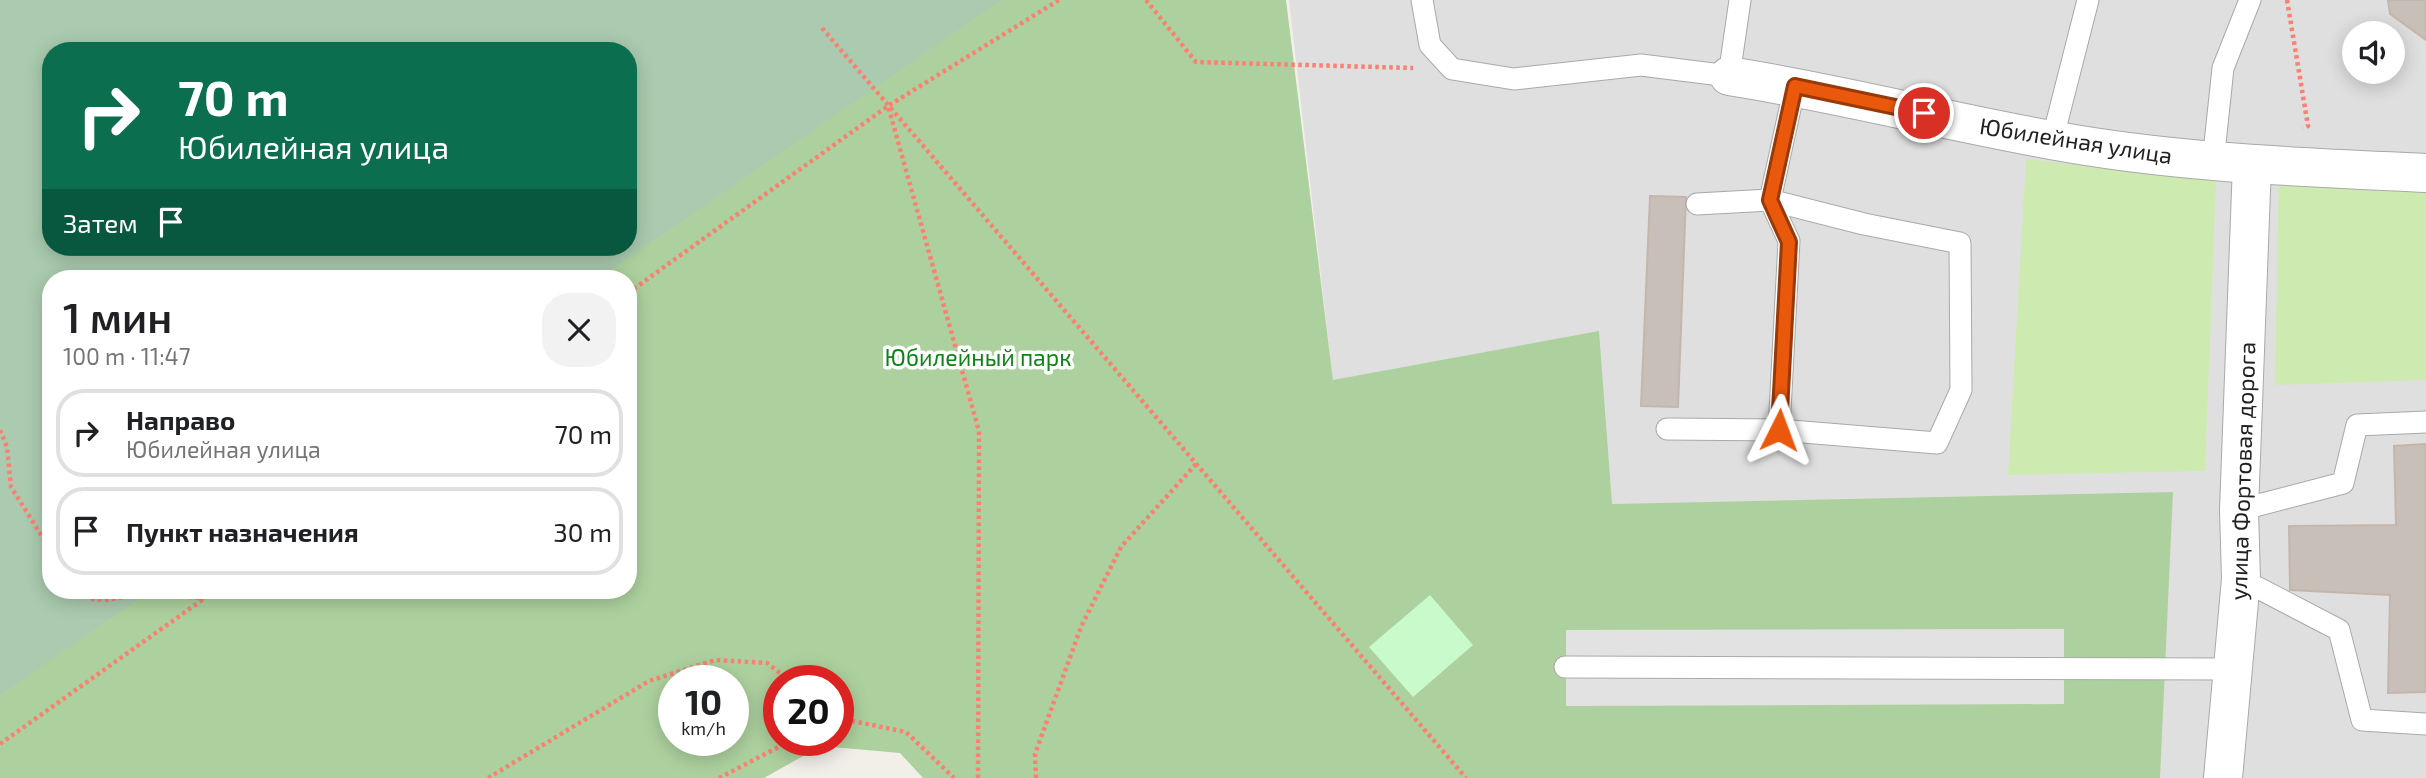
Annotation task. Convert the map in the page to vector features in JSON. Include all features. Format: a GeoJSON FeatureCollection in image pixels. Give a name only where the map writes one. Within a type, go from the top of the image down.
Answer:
{"type":"FeatureCollection","features":[{"type":"Feature","properties":{"kind":"street","name":"Юбилейная улица"},"geometry":{"type":"LineString","coordinates":[[1729,76],[1795,86],[2052,141],[2213,162],[2426,173]]}},
{"type":"Feature","properties":{"kind":"street","name":"улица Фортовая дорога"},"geometry":{"type":"LineString","coordinates":[[2223,778],[2241,579],[2239,510],[2252,164]]}},
{"type":"Feature","properties":{"kind":"lane"},"geometry":{"type":"LineString","coordinates":[[1422,0],[1430,45],[1452,69],[1514,79],[1641,65],[1729,76],[1740,0]]}},
{"type":"Feature","properties":{"kind":"lane"},"geometry":{"type":"LineString","coordinates":[[2052,141],[2088,0]]}},
{"type":"Feature","properties":{"kind":"lane"},"geometry":{"type":"LineString","coordinates":[[2213,162],[2223,68],[2250,0]]}},
{"type":"Feature","properties":{"kind":"lane"},"geometry":{"type":"LineString","coordinates":[[1779,430],[1789,242],[1770,200],[1795,86]]}},
{"type":"Feature","properties":{"kind":"lane"},"geometry":{"type":"LineString","coordinates":[[1667,429],[1779,430],[1937,443],[1961,390],[1959,243],[1864,224],[1770,200],[1697,204]]}},
{"type":"Feature","properties":{"kind":"lane"},"geometry":{"type":"LineString","coordinates":[[2239,510],[2343,483],[2357,425],[2426,422]]}},
{"type":"Feature","properties":{"kind":"lane"},"geometry":{"type":"LineString","coordinates":[[2241,579],[2339,630],[2362,720],[2426,724]]}},
{"type":"Feature","properties":{"kind":"lane"},"geometry":{"type":"LineString","coordinates":[[1565,667],[2233,669]]}},
{"type":"Feature","properties":{"kind":"path"},"geometry":{"type":"LineString","coordinates":[[637,287],[888,106],[1059,0]]}},
{"type":"Feature","properties":{"kind":"path"},"geometry":{"type":"LineString","coordinates":[[1146,0],[1196,62],[1452,69]]}},
{"type":"Feature","properties":{"kind":"path"},"geometry":{"type":"LineString","coordinates":[[2287,0],[2308,126],[2298,131]]}},
{"type":"Feature","properties":{"kind":"path"},"geometry":{"type":"LineString","coordinates":[[822,28],[1466,778]]}},
{"type":"Feature","properties":{"kind":"path"},"geometry":{"type":"LineString","coordinates":[[888,106],[979,431],[978,778]]}},
{"type":"Feature","properties":{"kind":"path"},"geometry":{"type":"LineString","coordinates":[[0,429],[7,447],[11,486],[42,536]]}},
{"type":"Feature","properties":{"kind":"path"},"geometry":{"type":"LineString","coordinates":[[1035,778],[1035,754],[1081,627],[1121,547],[1196,464]]}},
{"type":"Feature","properties":{"kind":"path"},"geometry":{"type":"LineString","coordinates":[[89,599],[113,599]]}},
{"type":"Feature","properties":{"kind":"path"},"geometry":{"type":"LineString","coordinates":[[0,744],[203,599]]}},
{"type":"Feature","properties":{"kind":"path"},"geometry":{"type":"LineString","coordinates":[[488,778],[649,681],[715,660],[770,665]]}},
{"type":"Feature","properties":{"kind":"path"},"geometry":{"type":"LineString","coordinates":[[854,721],[906,732],[954,778]]}},
{"type":"Feature","properties":{"kind":"path"},"geometry":{"type":"LineString","coordinates":[[719,778],[763,755]]}},
{"type":"Feature","properties":{"kind":"shaded area"},"geometry":{"type":"Polygon","coordinates":[[[1289,0],[2426,0],[2426,778],[1309,778],[1333,380],[1289,0]]]}},
{"type":"Feature","properties":{"kind":"shaded area"},"geometry":{"type":"Polygon","coordinates":[[[2064,629],[2064,704],[1566,706],[1566,630],[2064,629]]]}},
{"type":"Feature","properties":{"kind":"green space","name":"Юбилейный парк"},"geometry":{"type":"Polygon","coordinates":[[[0,0],[1286,0],[1333,380],[1599,331],[1612,504],[2173,492],[2160,778],[923,778],[900,753],[854,749],[854,665],[763,665],[763,756],[803,756],[764,778],[0,778],[0,0]]]}},
{"type":"Feature","properties":{"kind":"green space"},"geometry":{"type":"Polygon","coordinates":[[[0,0],[1001,0],[637,252],[637,42],[42,42],[42,256],[632,256],[612,270],[42,270],[42,599],[139,599],[0,695],[0,0]]]}},
{"type":"Feature","properties":{"kind":"green space"},"geometry":{"type":"Polygon","coordinates":[[[2026,159],[2216,181],[2205,471],[2008,475],[2026,159]]]}},
{"type":"Feature","properties":{"kind":"green space"},"geometry":{"type":"Polygon","coordinates":[[[2279,173],[2426,177],[2426,380],[2275,385],[2279,173]]]}},
{"type":"Feature","properties":{"kind":"green space"},"geometry":{"type":"Polygon","coordinates":[[[1430,595],[1473,645],[1413,697],[1369,647],[1430,595]]]}},
{"type":"Feature","properties":{"kind":"building"},"geometry":{"type":"Polygon","coordinates":[[[2388,0],[2426,0],[2426,40],[2405,25],[2405,21],[2400,21],[2390,14],[2388,0]]]}},
{"type":"Feature","properties":{"kind":"building"},"geometry":{"type":"Polygon","coordinates":[[[1650,196],[1686,197],[1678,407],[1641,406],[1650,196]]]}},
{"type":"Feature","properties":{"kind":"building"},"geometry":{"type":"Polygon","coordinates":[[[2426,444],[2426,692],[2388,693],[2390,595],[2290,590],[2289,526],[2396,525],[2394,446],[2426,444]]]}},
{"type":"Feature","properties":{"kind":"route"},"geometry":{"type":"LineString","coordinates":[[1779,430],[1789,242],[1770,200],[1795,86],[1924,113]]}}]}
